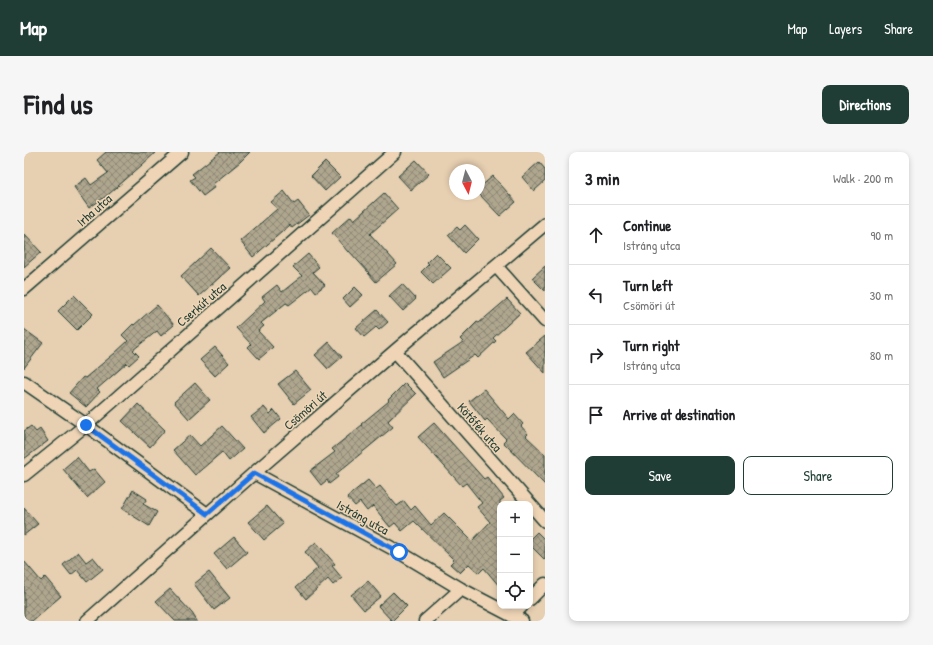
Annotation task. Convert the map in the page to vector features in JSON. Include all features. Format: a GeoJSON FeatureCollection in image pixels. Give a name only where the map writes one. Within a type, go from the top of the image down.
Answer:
{"type":"FeatureCollection","features":[{"type":"Feature","properties":{"kind":"street","name":"Irha utca"},"geometry":{"type":"LineString","coordinates":[[24,289],[182,152]]}},
{"type":"Feature","properties":{"kind":"street","name":"Cserkút utca"},"geometry":{"type":"LineString","coordinates":[[24,475],[86,425],[395,152]]}},
{"type":"Feature","properties":{"kind":"street","name":"Csömöri út"},"geometry":{"type":"LineString","coordinates":[[87,621],[254,473],[545,224]]}},
{"type":"Feature","properties":{"kind":"street"},"geometry":{"type":"LineString","coordinates":[[496,266],[545,321]]}},
{"type":"Feature","properties":{"kind":"street","name":"Kötőfék utca"},"geometry":{"type":"LineString","coordinates":[[395,351],[545,521]]}},
{"type":"Feature","properties":{"kind":"street"},"geometry":{"type":"LineString","coordinates":[[24,382],[86,425],[207,514]]}},
{"type":"Feature","properties":{"kind":"street","name":"Istráng utca"},"geometry":{"type":"LineString","coordinates":[[254,473],[399,552],[461,589],[517,618]]}},
{"type":"Feature","properties":{"kind":"street"},"geometry":{"type":"LineString","coordinates":[[533,596],[545,584]]}},
{"type":"Feature","properties":{"kind":"street"},"geometry":{"type":"LineString","coordinates":[[425,621],[461,589]]}},
{"type":"Feature","properties":{"kind":"building"},"geometry":{"type":"Polygon","coordinates":[[[106,152],[156,152],[109,194],[89,208],[74,187],[86,178],[91,185],[108,173],[97,160],[106,152]]]}},
{"type":"Feature","properties":{"kind":"building"},"geometry":{"type":"Polygon","coordinates":[[[220,152],[250,152],[213,184],[215,187],[203,196],[190,180],[195,177],[192,174],[220,152]]]}},
{"type":"Feature","properties":{"kind":"building"},"geometry":{"type":"Polygon","coordinates":[[[416,160],[429,174],[411,190],[398,176],[416,160]]]}},
{"type":"Feature","properties":{"kind":"building"},"geometry":{"type":"Polygon","coordinates":[[[325,162],[340,177],[325,191],[311,176],[325,162]]]}},
{"type":"Feature","properties":{"kind":"building"},"geometry":{"type":"Polygon","coordinates":[[[539,162],[545,169],[545,181],[534,191],[522,177],[539,162]]]}},
{"type":"Feature","properties":{"kind":"building"},"geometry":{"type":"Polygon","coordinates":[[[493,176],[516,202],[500,216],[485,200],[485,183],[493,176]]]}},
{"type":"Feature","properties":{"kind":"building"},"geometry":{"type":"Polygon","coordinates":[[[284,191],[294,204],[298,201],[309,215],[292,228],[290,225],[253,257],[240,241],[277,209],[271,202],[284,191]]]}},
{"type":"Feature","properties":{"kind":"building"},"geometry":{"type":"Polygon","coordinates":[[[384,193],[398,209],[370,234],[397,264],[376,282],[332,233],[351,216],[354,220],[384,193]]]}},
{"type":"Feature","properties":{"kind":"building"},"geometry":{"type":"Polygon","coordinates":[[[465,225],[478,239],[464,253],[448,235],[457,227],[460,230],[465,225]]]}},
{"type":"Feature","properties":{"kind":"building"},"geometry":{"type":"Polygon","coordinates":[[[24,234],[41,252],[24,267],[24,234]]]}},
{"type":"Feature","properties":{"kind":"building"},"geometry":{"type":"Polygon","coordinates":[[[211,248],[230,268],[199,296],[181,276],[211,248]]]}},
{"type":"Feature","properties":{"kind":"building"},"geometry":{"type":"Polygon","coordinates":[[[436,253],[451,268],[433,284],[421,272],[429,264],[427,262],[436,253]]]}},
{"type":"Feature","properties":{"kind":"building"},"geometry":{"type":"Polygon","coordinates":[[[308,254],[319,267],[313,272],[325,285],[316,292],[312,287],[289,305],[286,303],[261,323],[264,326],[258,331],[273,347],[259,359],[248,347],[251,344],[236,328],[265,301],[262,297],[277,285],[282,292],[302,276],[293,267],[308,254]]]}},
{"type":"Feature","properties":{"kind":"building"},"geometry":{"type":"Polygon","coordinates":[[[545,266],[545,291],[532,278],[545,266]]]}},
{"type":"Feature","properties":{"kind":"building"},"geometry":{"type":"Polygon","coordinates":[[[402,284],[416,299],[403,311],[389,296],[402,284]]]}},
{"type":"Feature","properties":{"kind":"building"},"geometry":{"type":"Polygon","coordinates":[[[355,287],[363,295],[350,307],[343,299],[355,287]]]}},
{"type":"Feature","properties":{"kind":"building"},"geometry":{"type":"Polygon","coordinates":[[[74,295],[93,314],[77,330],[58,311],[74,295]]]}},
{"type":"Feature","properties":{"kind":"building"},"geometry":{"type":"Polygon","coordinates":[[[507,299],[520,313],[493,338],[496,341],[478,358],[475,355],[443,377],[433,362],[463,342],[460,339],[477,322],[479,323],[507,299]]]}},
{"type":"Feature","properties":{"kind":"building"},"geometry":{"type":"Polygon","coordinates":[[[157,305],[174,325],[161,336],[157,331],[133,350],[139,356],[129,365],[127,363],[97,389],[100,392],[86,407],[69,393],[83,377],[85,378],[128,341],[122,335],[157,305]]]}},
{"type":"Feature","properties":{"kind":"building"},"geometry":{"type":"Polygon","coordinates":[[[377,310],[388,322],[379,330],[376,327],[364,337],[356,328],[377,310]]]}},
{"type":"Feature","properties":{"kind":"building"},"geometry":{"type":"Polygon","coordinates":[[[24,329],[43,343],[24,368],[24,329]]]}},
{"type":"Feature","properties":{"kind":"building"},"geometry":{"type":"Polygon","coordinates":[[[545,336],[545,373],[526,352],[545,336]]]}},
{"type":"Feature","properties":{"kind":"building"},"geometry":{"type":"Polygon","coordinates":[[[329,342],[342,357],[328,369],[315,355],[329,342]]]}},
{"type":"Feature","properties":{"kind":"building"},"geometry":{"type":"Polygon","coordinates":[[[215,347],[229,363],[215,376],[200,360],[215,347]]]}},
{"type":"Feature","properties":{"kind":"building"},"geometry":{"type":"Polygon","coordinates":[[[295,371],[311,390],[294,404],[278,384],[295,371]]]}},
{"type":"Feature","properties":{"kind":"building"},"geometry":{"type":"Polygon","coordinates":[[[195,383],[210,400],[189,419],[174,402],[195,383]]]}},
{"type":"Feature","properties":{"kind":"building"},"geometry":{"type":"Polygon","coordinates":[[[405,383],[416,394],[388,421],[393,427],[336,474],[338,477],[329,484],[327,480],[321,485],[310,471],[335,452],[332,449],[389,401],[388,400],[405,383]]]}},
{"type":"Feature","properties":{"kind":"building"},"geometry":{"type":"Polygon","coordinates":[[[484,389],[509,419],[514,414],[523,424],[521,426],[528,434],[526,436],[545,454],[545,485],[503,442],[506,439],[487,419],[485,421],[469,401],[484,389]]]}},
{"type":"Feature","properties":{"kind":"building"},"geometry":{"type":"Polygon","coordinates":[[[138,404],[165,430],[150,447],[122,421],[138,404]]]}},
{"type":"Feature","properties":{"kind":"building"},"geometry":{"type":"Polygon","coordinates":[[[264,407],[270,414],[274,410],[281,419],[264,433],[251,417],[264,407]]]}},
{"type":"Feature","properties":{"kind":"building"},"geometry":{"type":"Polygon","coordinates":[[[434,423],[484,479],[487,477],[504,498],[497,501],[497,583],[484,568],[479,573],[469,564],[460,573],[450,564],[454,560],[414,521],[402,531],[395,523],[390,527],[373,506],[367,511],[360,502],[355,506],[347,497],[368,480],[376,489],[380,486],[397,506],[404,501],[411,510],[415,506],[431,525],[444,513],[472,541],[490,522],[477,507],[482,503],[466,483],[462,486],[418,437],[434,423]]]}},
{"type":"Feature","properties":{"kind":"building"},"geometry":{"type":"Polygon","coordinates":[[[31,426],[36,432],[40,429],[48,441],[24,459],[24,431],[31,426]]]}},
{"type":"Feature","properties":{"kind":"building"},"geometry":{"type":"Polygon","coordinates":[[[222,426],[243,449],[229,461],[222,452],[195,475],[173,450],[190,435],[200,446],[222,426]]]}},
{"type":"Feature","properties":{"kind":"building"},"geometry":{"type":"Polygon","coordinates":[[[77,457],[89,472],[94,469],[105,482],[87,498],[63,469],[77,457]]]}},
{"type":"Feature","properties":{"kind":"building"},"geometry":{"type":"Polygon","coordinates":[[[133,490],[147,499],[143,504],[157,512],[149,526],[122,509],[133,490]]]}},
{"type":"Feature","properties":{"kind":"building"},"geometry":{"type":"Polygon","coordinates":[[[267,506],[283,524],[264,540],[248,522],[267,506]]]}},
{"type":"Feature","properties":{"kind":"building"},"geometry":{"type":"Polygon","coordinates":[[[24,508],[38,524],[24,535],[24,508]]]}},
{"type":"Feature","properties":{"kind":"building"},"geometry":{"type":"Polygon","coordinates":[[[537,532],[545,540],[545,560],[533,548],[533,536],[537,532]]]}},
{"type":"Feature","properties":{"kind":"building"},"geometry":{"type":"Polygon","coordinates":[[[234,537],[247,552],[227,569],[214,554],[234,537]]]}},
{"type":"Feature","properties":{"kind":"building"},"geometry":{"type":"Polygon","coordinates":[[[316,542],[335,564],[332,566],[342,578],[333,585],[328,579],[306,599],[296,587],[318,568],[305,552],[316,542]]]}},
{"type":"Feature","properties":{"kind":"building"},"geometry":{"type":"Polygon","coordinates":[[[78,552],[86,562],[93,557],[103,569],[87,582],[77,570],[71,575],[63,565],[78,552]]]}},
{"type":"Feature","properties":{"kind":"building"},"geometry":{"type":"Polygon","coordinates":[[[24,561],[41,581],[45,577],[61,596],[32,621],[24,621],[24,561]]]}},
{"type":"Feature","properties":{"kind":"building"},"geometry":{"type":"Polygon","coordinates":[[[209,572],[230,598],[214,610],[194,584],[209,572]]]}},
{"type":"Feature","properties":{"kind":"building"},"geometry":{"type":"Polygon","coordinates":[[[368,581],[381,596],[364,610],[351,595],[368,581]]]}},
{"type":"Feature","properties":{"kind":"building"},"geometry":{"type":"Polygon","coordinates":[[[170,589],[192,613],[197,621],[175,621],[156,601],[170,589]]]}},
{"type":"Feature","properties":{"kind":"building"},"geometry":{"type":"Polygon","coordinates":[[[393,592],[407,606],[392,621],[378,606],[393,592]]]}},
{"type":"Feature","properties":{"kind":"route"},"geometry":{"type":"LineString","coordinates":[[86,425],[207,514],[254,473],[399,552]]}}]}
